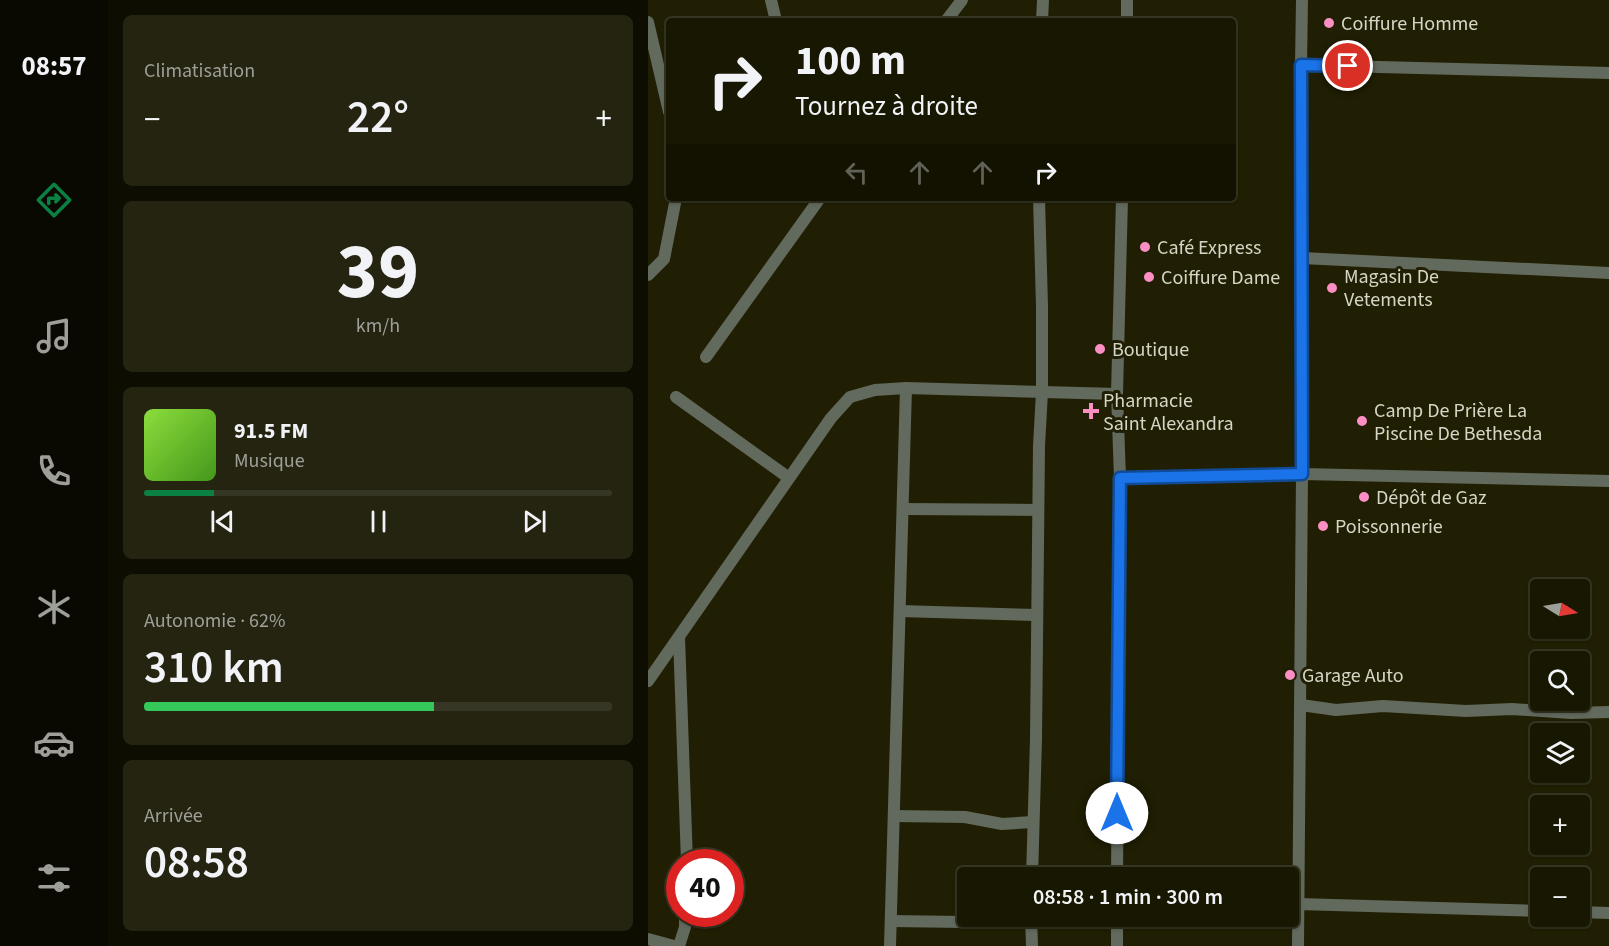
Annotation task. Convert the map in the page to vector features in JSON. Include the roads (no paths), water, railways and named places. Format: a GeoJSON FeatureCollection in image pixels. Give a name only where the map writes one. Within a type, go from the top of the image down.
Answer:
{"type":"FeatureCollection","features":[{"type":"Feature","properties":{"kind":"street"},"geometry":{"type":"LineString","coordinates":[[771,0],[775,18]]}},
{"type":"Feature","properties":{"kind":"street"},"geometry":{"type":"LineString","coordinates":[[948,18],[962,0]]}},
{"type":"Feature","properties":{"kind":"street"},"geometry":{"type":"LineString","coordinates":[[1042,18],[1043,0]]}},
{"type":"Feature","properties":{"kind":"street"},"geometry":{"type":"LineString","coordinates":[[1126,18],[1127,0]]}},
{"type":"Feature","properties":{"kind":"street"},"geometry":{"type":"LineString","coordinates":[[1299,867],[1302,474],[1302,0]]}},
{"type":"Feature","properties":{"kind":"street"},"geometry":{"type":"LineString","coordinates":[[648,22],[666,99]]}},
{"type":"Feature","properties":{"kind":"street"},"geometry":{"type":"LineString","coordinates":[[1301,65],[1609,74]]}},
{"type":"Feature","properties":{"kind":"street"},"geometry":{"type":"LineString","coordinates":[[648,275],[664,259],[676,201]]}},
{"type":"Feature","properties":{"kind":"street"},"geometry":{"type":"LineString","coordinates":[[706,357],[818,201]]}},
{"type":"Feature","properties":{"kind":"street"},"geometry":{"type":"LineString","coordinates":[[1032,867],[1042,392],[1039,201]]}},
{"type":"Feature","properties":{"kind":"street"},"geometry":{"type":"LineString","coordinates":[[1117,867],[1120,478],[1117,394],[1122,201]]}},
{"type":"Feature","properties":{"kind":"street"},"geometry":{"type":"LineString","coordinates":[[1302,258],[1609,273]]}},
{"type":"Feature","properties":{"kind":"street"},"geometry":{"type":"LineString","coordinates":[[890,946],[906,388]]}},
{"type":"Feature","properties":{"kind":"street"},"geometry":{"type":"LineString","coordinates":[[648,681],[831,418],[850,397],[875,390],[906,388],[1117,394]]}},
{"type":"Feature","properties":{"kind":"street"},"geometry":{"type":"LineString","coordinates":[[676,397],[789,478]]}},
{"type":"Feature","properties":{"kind":"street"},"geometry":{"type":"LineString","coordinates":[[1120,478],[1302,474],[1609,481]]}},
{"type":"Feature","properties":{"kind":"street"},"geometry":{"type":"LineString","coordinates":[[903,509],[1038,510]]}},
{"type":"Feature","properties":{"kind":"street"},"geometry":{"type":"LineString","coordinates":[[900,611],[1036,615]]}},
{"type":"Feature","properties":{"kind":"street"},"geometry":{"type":"LineString","coordinates":[[679,637],[687,849]]}},
{"type":"Feature","properties":{"kind":"street"},"geometry":{"type":"LineString","coordinates":[[1301,705],[1336,710],[1383,706],[1466,711],[1512,709],[1571,713],[1609,712]]}},
{"type":"Feature","properties":{"kind":"street"},"geometry":{"type":"LineString","coordinates":[[894,816],[964,817],[1002,824],[1034,822]]}},
{"type":"Feature","properties":{"kind":"street"},"geometry":{"type":"LineString","coordinates":[[1299,904],[1530,911]]}},
{"type":"Feature","properties":{"kind":"street"},"geometry":{"type":"LineString","coordinates":[[1590,912],[1609,913]]}},
{"type":"Feature","properties":{"kind":"street"},"geometry":{"type":"LineString","coordinates":[[891,921],[957,921]]}},
{"type":"Feature","properties":{"kind":"street"},"geometry":{"type":"LineString","coordinates":[[679,946],[684,927]]}},
{"type":"Feature","properties":{"kind":"street"},"geometry":{"type":"LineString","coordinates":[[1031,927],[1032,946]]}},
{"type":"Feature","properties":{"kind":"street"},"geometry":{"type":"LineString","coordinates":[[1117,927],[1117,946]]}},
{"type":"Feature","properties":{"kind":"street"},"geometry":{"type":"LineString","coordinates":[[1298,927],[1298,946]]}},
{"type":"Feature","properties":{"kind":"street"},"geometry":{"type":"LineString","coordinates":[[648,939],[674,946]]}},
{"type":"Feature","properties":{"kind":"place","name":"Coiffure Homme"},"geometry":{"type":"Point","coordinates":[1329,23]}},
{"type":"Feature","properties":{"kind":"place","name":"Café Express"},"geometry":{"type":"Point","coordinates":[1145,247]}},
{"type":"Feature","properties":{"kind":"place","name":"Coiffure Dame"},"geometry":{"type":"Point","coordinates":[1149,277]}},
{"type":"Feature","properties":{"kind":"place","name":"Magasin De Vetements"},"geometry":{"type":"Point","coordinates":[1332,288]}},
{"type":"Feature","properties":{"kind":"place","name":"Boutique"},"geometry":{"type":"Point","coordinates":[1100,349]}},
{"type":"Feature","properties":{"kind":"place","name":"Pharmacie Saint Alexandra"},"geometry":{"type":"Point","coordinates":[1091,411]}},
{"type":"Feature","properties":{"kind":"place","name":"Camp De Prière La Piscine De Bethesda"},"geometry":{"type":"Point","coordinates":[1362,421]}},
{"type":"Feature","properties":{"kind":"place","name":"Dépôt de Gaz"},"geometry":{"type":"Point","coordinates":[1364,497]}},
{"type":"Feature","properties":{"kind":"place","name":"Poissonnerie"},"geometry":{"type":"Point","coordinates":[1323,526]}},
{"type":"Feature","properties":{"kind":"place","name":"Garage Auto"},"geometry":{"type":"Point","coordinates":[1290,675]}}]}
